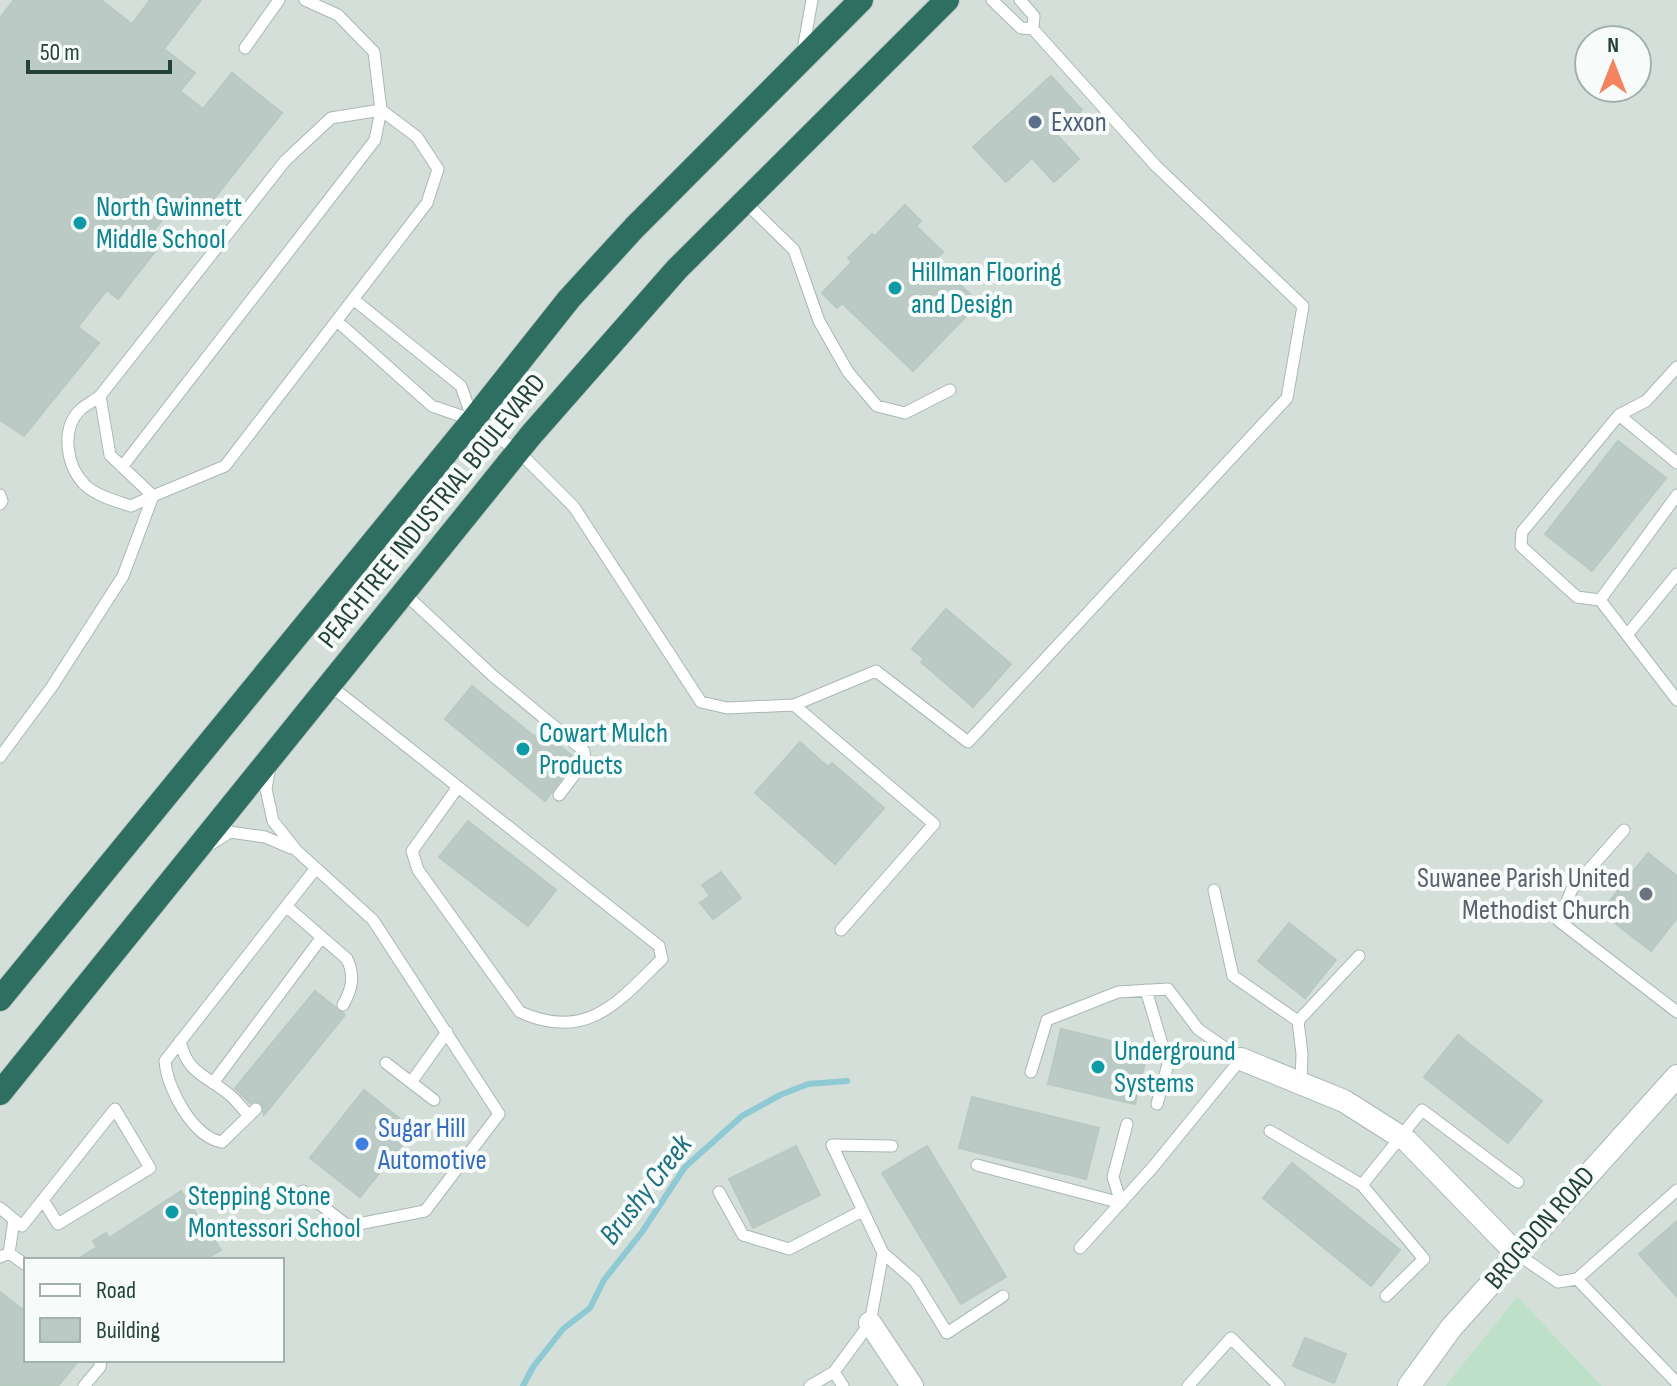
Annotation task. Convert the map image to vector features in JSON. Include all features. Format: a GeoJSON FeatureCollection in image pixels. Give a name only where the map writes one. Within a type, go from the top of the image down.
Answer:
{"type":"FeatureCollection","features":[{"type":"Feature","properties":{"kind":"highway","name":"PEACHTREE INDUSTRIAL BOULEVARD"},"geometry":{"type":"LineString","coordinates":[[0,999],[578,289],[634,228],[861,0]]}},
{"type":"Feature","properties":{"kind":"highway","name":"PEACHTREE INDUSTRIAL BOULEVARD"},"geometry":{"type":"LineString","coordinates":[[0,1093],[518,451],[613,338],[744,201],[947,0]]}},
{"type":"Feature","properties":{"kind":"street"},"geometry":{"type":"LineString","coordinates":[[1241,1059],[1344,1101],[1407,1141],[1517,1254]]}},
{"type":"Feature","properties":{"kind":"street","name":"BROGDON ROAD"},"geometry":{"type":"LineString","coordinates":[[1409,1386],[1451,1328],[1677,1076]]}},
{"type":"Feature","properties":{"kind":"street"},"geometry":{"type":"LineString","coordinates":[[870,1323],[912,1386]]}},
{"type":"Feature","properties":{"kind":"lane"},"geometry":{"type":"LineString","coordinates":[[245,48],[279,0]]}},
{"type":"Feature","properties":{"kind":"lane"},"geometry":{"type":"LineString","coordinates":[[122,467],[375,140],[381,110],[374,52],[338,15],[305,0]]}},
{"type":"Feature","properties":{"kind":"lane"},"geometry":{"type":"LineString","coordinates":[[799,62],[812,0]]}},
{"type":"Feature","properties":{"kind":"lane"},"geometry":{"type":"LineString","coordinates":[[337,321],[432,406],[473,420],[518,451],[574,507],[701,702],[727,708],[794,705],[876,671],[968,742],[1287,398],[1303,306],[1156,166],[1033,29],[1021,28],[992,0]]}},
{"type":"Feature","properties":{"kind":"lane"},"geometry":{"type":"LineString","coordinates":[[1020,0],[1034,16],[1033,29]]}},
{"type":"Feature","properties":{"kind":"lane"},"geometry":{"type":"LineString","coordinates":[[381,110],[417,137],[438,169],[427,203],[353,299],[225,466],[131,506],[106,498],[85,485],[71,462],[66,438],[78,412],[100,396],[285,161],[331,118],[381,110]]}},
{"type":"Feature","properties":{"kind":"lane"},"geometry":{"type":"LineString","coordinates":[[744,201],[794,250],[819,321],[848,372],[877,406],[905,413],[950,390]]}},
{"type":"Feature","properties":{"kind":"lane"},"geometry":{"type":"LineString","coordinates":[[353,299],[461,386],[473,420]]}},
{"type":"Feature","properties":{"kind":"lane"},"geometry":{"type":"LineString","coordinates":[[1677,367],[1646,401],[1619,415],[1522,532],[1521,546],[1577,597],[1600,600],[1677,700]]}},
{"type":"Feature","properties":{"kind":"lane"},"geometry":{"type":"LineString","coordinates":[[100,396],[110,455],[153,496]]}},
{"type":"Feature","properties":{"kind":"lane"},"geometry":{"type":"LineString","coordinates":[[1619,415],[1677,463]]}},
{"type":"Feature","properties":{"kind":"lane"},"geometry":{"type":"LineString","coordinates":[[0,495],[0,504]]}},
{"type":"Feature","properties":{"kind":"lane"},"geometry":{"type":"LineString","coordinates":[[1600,600],[1677,495]]}},
{"type":"Feature","properties":{"kind":"lane"},"geometry":{"type":"LineString","coordinates":[[0,757],[51,688],[123,576],[153,496]]}},
{"type":"Feature","properties":{"kind":"lane"},"geometry":{"type":"LineString","coordinates":[[1627,635],[1677,574]]}},
{"type":"Feature","properties":{"kind":"lane"},"geometry":{"type":"LineString","coordinates":[[404,593],[492,675],[584,751],[585,761],[559,795]]}},
{"type":"Feature","properties":{"kind":"lane"},"geometry":{"type":"LineString","coordinates":[[329,685],[458,787],[659,946],[662,959],[612,1008],[591,1017],[560,1024],[538,1020],[520,1012],[418,870],[412,851],[458,787]]}},
{"type":"Feature","properties":{"kind":"lane"},"geometry":{"type":"LineString","coordinates":[[794,705],[934,824],[841,930]]}},
{"type":"Feature","properties":{"kind":"lane"},"geometry":{"type":"LineString","coordinates":[[272,758],[266,789],[273,821],[296,850],[373,920],[499,1114],[425,1211],[348,1226],[303,1191]]}},
{"type":"Feature","properties":{"kind":"lane"},"geometry":{"type":"LineString","coordinates":[[1624,830],[1572,889],[1559,921],[1677,1012]]}},
{"type":"Feature","properties":{"kind":"lane"},"geometry":{"type":"LineString","coordinates":[[194,853],[230,832],[265,837],[296,850]]}},
{"type":"Feature","properties":{"kind":"lane"},"geometry":{"type":"LineString","coordinates":[[180,1041],[190,1067],[253,1112],[222,1142],[212,1140],[197,1130],[166,1077],[165,1061],[180,1041],[316,868]]}},
{"type":"Feature","properties":{"kind":"lane"},"geometry":{"type":"LineString","coordinates":[[1214,890],[1233,976],[1298,1021],[1302,1054],[1301,1084]]}},
{"type":"Feature","properties":{"kind":"lane"},"geometry":{"type":"LineString","coordinates":[[286,906],[347,959],[353,971],[352,983],[343,1005]]}},
{"type":"Feature","properties":{"kind":"lane"},"geometry":{"type":"LineString","coordinates":[[213,1083],[322,937]]}},
{"type":"Feature","properties":{"kind":"lane"},"geometry":{"type":"LineString","coordinates":[[1298,1021],[1359,956]]}},
{"type":"Feature","properties":{"kind":"lane"},"geometry":{"type":"LineString","coordinates":[[1031,1072],[1047,1020],[1118,992],[1146,990],[1168,989],[1198,1029],[1241,1059],[1080,1248]]}},
{"type":"Feature","properties":{"kind":"lane"},"geometry":{"type":"LineString","coordinates":[[1146,990],[1168,1064],[1157,1104]]}},
{"type":"Feature","properties":{"kind":"lane"},"geometry":{"type":"LineString","coordinates":[[412,1081],[447,1032]]}},
{"type":"Feature","properties":{"kind":"lane"},"geometry":{"type":"LineString","coordinates":[[386,1063],[434,1100]]}},
{"type":"Feature","properties":{"kind":"lane"},"geometry":{"type":"LineString","coordinates":[[0,1208],[22,1226],[115,1109],[150,1168],[58,1224],[43,1200]]}},
{"type":"Feature","properties":{"kind":"lane"},"geometry":{"type":"LineString","coordinates":[[1362,1185],[1422,1110],[1518,1182]]}},
{"type":"Feature","properties":{"kind":"lane"},"geometry":{"type":"LineString","coordinates":[[1121,1203],[1113,1177],[1127,1124]]}},
{"type":"Feature","properties":{"kind":"lane"},"geometry":{"type":"LineString","coordinates":[[1270,1131],[1362,1185],[1424,1259],[1386,1296]]}},
{"type":"Feature","properties":{"kind":"lane"},"geometry":{"type":"LineString","coordinates":[[892,1146],[832,1145],[883,1253],[915,1281],[947,1333],[1003,1296]]}},
{"type":"Feature","properties":{"kind":"lane"},"geometry":{"type":"LineString","coordinates":[[977,1165],[1121,1203]]}},
{"type":"Feature","properties":{"kind":"lane"},"geometry":{"type":"LineString","coordinates":[[1517,1254],[1558,1282],[1577,1279],[1677,1190]]}},
{"type":"Feature","properties":{"kind":"lane"},"geometry":{"type":"LineString","coordinates":[[719,1192],[743,1235],[789,1249],[862,1211]]}},
{"type":"Feature","properties":{"kind":"lane"},"geometry":{"type":"LineString","coordinates":[[14,1220],[4,1255],[24,1264]]}},
{"type":"Feature","properties":{"kind":"lane"},"geometry":{"type":"LineString","coordinates":[[810,1386],[834,1372],[870,1323],[883,1253]]}},
{"type":"Feature","properties":{"kind":"lane"},"geometry":{"type":"LineString","coordinates":[[1577,1279],[1677,1383]]}},
{"type":"Feature","properties":{"kind":"lane"},"geometry":{"type":"LineString","coordinates":[[1188,1386],[1231,1338],[1279,1386]]}},
{"type":"Feature","properties":{"kind":"lane"},"geometry":{"type":"LineString","coordinates":[[84,1386],[101,1362]]}},
{"type":"Feature","properties":{"kind":"lane"},"geometry":{"type":"LineString","coordinates":[[834,1372],[843,1386]]}},
{"type":"Feature","properties":{"kind":"shaded area"},"geometry":{"type":"Polygon","coordinates":[[[0,0],[1677,0],[1677,1386],[1602,1386],[1518,1297],[1445,1386],[0,1386],[0,0]]]}},
{"type":"Feature","properties":{"kind":"green space"},"geometry":{"type":"Polygon","coordinates":[[[1518,1297],[1602,1386],[1445,1386],[1518,1297]]]}},
{"type":"Feature","properties":{"kind":"building","name":"North Gwinnett Middle School"},"geometry":{"type":"Polygon","coordinates":[[[14,0],[101,0],[132,24],[150,0],[201,0],[164,49],[195,73],[180,91],[203,109],[232,73],[282,113],[201,215],[180,198],[153,231],[164,240],[118,299],[107,290],[78,327],[99,343],[24,436],[0,420],[0,18],[14,0]]]}},
{"type":"Feature","properties":{"kind":"building","name":"Exxon"},"geometry":{"type":"Polygon","coordinates":[[[1051,76],[1082,110],[1056,134],[1079,159],[1054,182],[1032,158],[1006,182],[973,147],[1051,76]]]}},
{"type":"Feature","properties":{"kind":"building","name":"Hillman Flooring and Design"},"geometry":{"type":"Polygon","coordinates":[[[905,205],[921,221],[916,226],[943,252],[935,260],[979,303],[913,371],[842,303],[837,308],[822,293],[852,262],[848,258],[905,205]]]}},
{"type":"Feature","properties":{"kind":"building"},"geometry":{"type":"Polygon","coordinates":[[[1618,441],[1666,478],[1592,571],[1545,534],[1618,441]]]}},
{"type":"Feature","properties":{"kind":"building"},"geometry":{"type":"Polygon","coordinates":[[[946,609],[1011,664],[973,707],[921,662],[924,659],[912,649],[946,609]]]}},
{"type":"Feature","properties":{"kind":"building","name":"Cowart Mulch Products"},"geometry":{"type":"Polygon","coordinates":[[[472,686],[535,737],[540,730],[576,759],[545,801],[445,719],[472,686]]]}},
{"type":"Feature","properties":{"kind":"building"},"geometry":{"type":"Polygon","coordinates":[[[800,742],[828,767],[832,763],[884,808],[835,864],[755,793],[800,742]]]}},
{"type":"Feature","properties":{"kind":"building"},"geometry":{"type":"Polygon","coordinates":[[[468,821],[556,890],[528,926],[439,857],[468,821]]]}},
{"type":"Feature","properties":{"kind":"building","name":"Suwanee Parish United Methodist Church"},"geometry":{"type":"Polygon","coordinates":[[[1648,853],[1677,876],[1677,918],[1651,951],[1601,912],[1648,853]]]}},
{"type":"Feature","properties":{"kind":"building"},"geometry":{"type":"Polygon","coordinates":[[[721,872],[741,898],[713,919],[700,903],[710,896],[702,885],[721,872]]]}},
{"type":"Feature","properties":{"kind":"building"},"geometry":{"type":"Polygon","coordinates":[[[1289,923],[1336,960],[1305,998],[1258,961],[1289,923]]]}},
{"type":"Feature","properties":{"kind":"building"},"geometry":{"type":"Polygon","coordinates":[[[315,991],[345,1015],[264,1115],[261,1103],[250,1103],[235,1088],[315,991]]]}},
{"type":"Feature","properties":{"kind":"building","name":"Underground Systems"},"geometry":{"type":"Polygon","coordinates":[[[1061,1029],[1148,1050],[1135,1104],[1048,1084],[1061,1029]]]}},
{"type":"Feature","properties":{"kind":"building"},"geometry":{"type":"Polygon","coordinates":[[[1458,1035],[1542,1101],[1508,1143],[1424,1077],[1458,1035]]]}},
{"type":"Feature","properties":{"kind":"building","name":"Sugar Hill Automotive"},"geometry":{"type":"Polygon","coordinates":[[[364,1090],[414,1130],[360,1197],[310,1158],[364,1090]]]}},
{"type":"Feature","properties":{"kind":"building"},"geometry":{"type":"Polygon","coordinates":[[[972,1097],[1099,1128],[1086,1179],[959,1148],[972,1097]]]}},
{"type":"Feature","properties":{"kind":"building"},"geometry":{"type":"Polygon","coordinates":[[[796,1146],[820,1195],[753,1228],[729,1179],[796,1146]]]}},
{"type":"Feature","properties":{"kind":"building"},"geometry":{"type":"Polygon","coordinates":[[[927,1146],[1006,1277],[961,1304],[882,1173],[927,1146]]]}},
{"type":"Feature","properties":{"kind":"building"},"geometry":{"type":"Polygon","coordinates":[[[1292,1163],[1400,1250],[1371,1286],[1263,1198],[1292,1163]]]}},
{"type":"Feature","properties":{"kind":"building","name":"Stepping Stone Montessori School"},"geometry":{"type":"Polygon","coordinates":[[[181,1191],[221,1250],[208,1258],[79,1258],[97,1247],[93,1241],[106,1233],[109,1238],[181,1191]]]}},
{"type":"Feature","properties":{"kind":"building"},"geometry":{"type":"Polygon","coordinates":[[[1677,1221],[1677,1297],[1639,1254],[1677,1221]]]}},
{"type":"Feature","properties":{"kind":"building"},"geometry":{"type":"Polygon","coordinates":[[[0,1292],[24,1310],[24,1362],[77,1362],[58,1386],[0,1386],[0,1292]]]}},
{"type":"Feature","properties":{"kind":"building"},"geometry":{"type":"Polygon","coordinates":[[[1305,1338],[1346,1354],[1334,1383],[1293,1366],[1305,1338]]]}},
{"type":"Feature","properties":{"kind":"waterway","name":"Brushy Creek"},"geometry":{"type":"LineString","coordinates":[[523,1386],[533,1367],[563,1329],[590,1308],[604,1280],[642,1232],[685,1167],[742,1116],[780,1095],[808,1084],[847,1081]]}},
{"type":"Feature","properties":{"kind":"place","name":"Exxon"},"geometry":{"type":"Point","coordinates":[1035,122]}},
{"type":"Feature","properties":{"kind":"place","name":"North Gwinnett Middle School"},"geometry":{"type":"Point","coordinates":[80,223]}},
{"type":"Feature","properties":{"kind":"place","name":"Hillman Flooring and Design"},"geometry":{"type":"Point","coordinates":[895,288]}},
{"type":"Feature","properties":{"kind":"place","name":"Cowart Mulch Products"},"geometry":{"type":"Point","coordinates":[523,749]}},
{"type":"Feature","properties":{"kind":"place","name":"Suwanee Parish United Methodist Church"},"geometry":{"type":"Point","coordinates":[1646,894]}},
{"type":"Feature","properties":{"kind":"place","name":"Underground Systems"},"geometry":{"type":"Point","coordinates":[1098,1067]}},
{"type":"Feature","properties":{"kind":"place","name":"Sugar Hill Automotive"},"geometry":{"type":"Point","coordinates":[362,1144]}},
{"type":"Feature","properties":{"kind":"place","name":"Stepping Stone Montessori School"},"geometry":{"type":"Point","coordinates":[172,1212]}}]}
